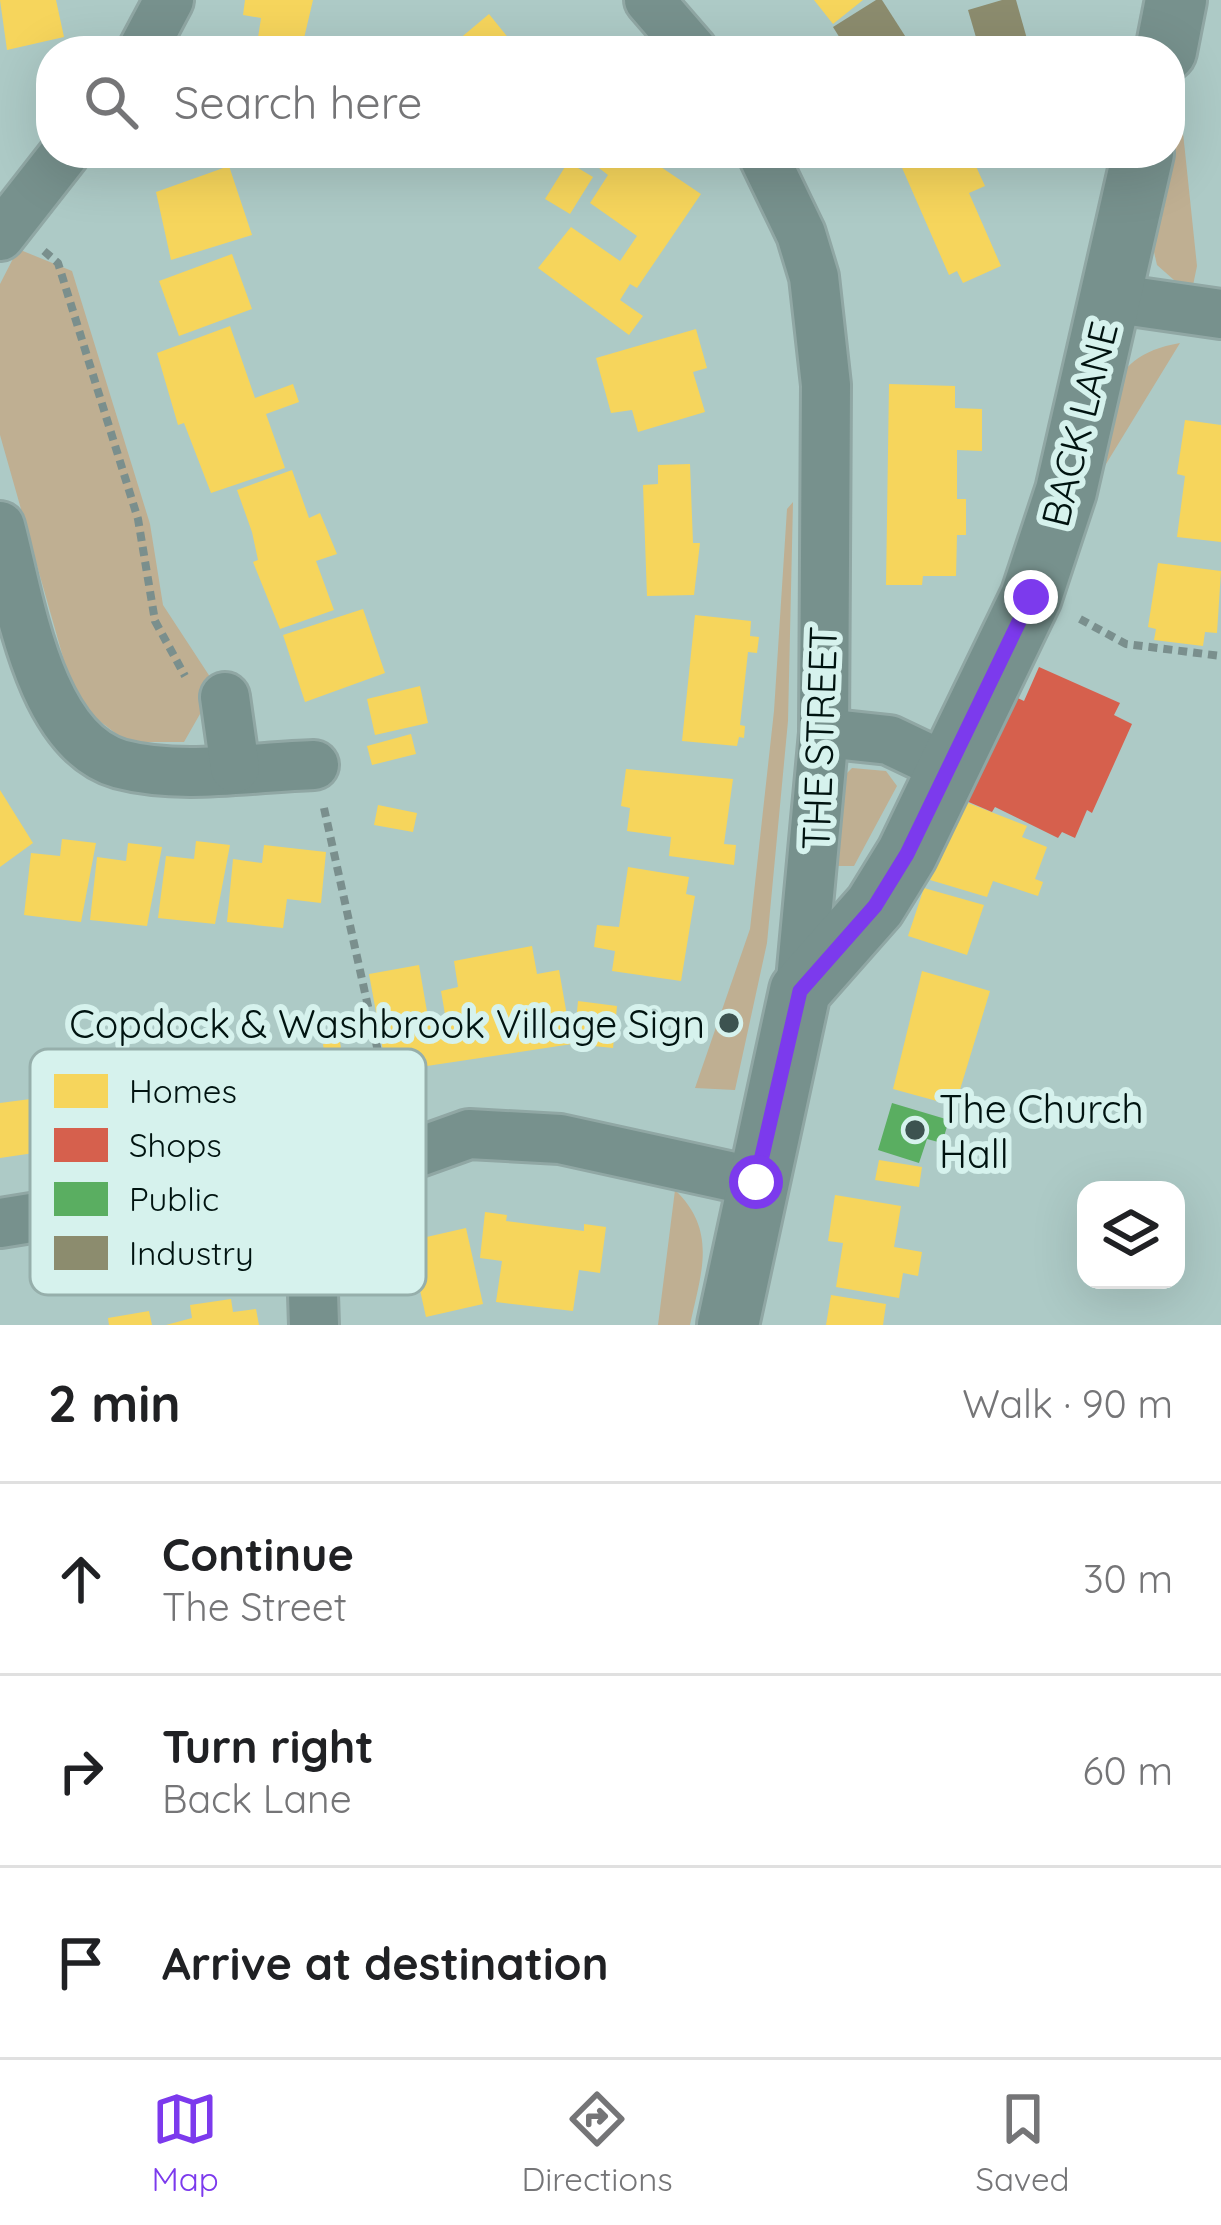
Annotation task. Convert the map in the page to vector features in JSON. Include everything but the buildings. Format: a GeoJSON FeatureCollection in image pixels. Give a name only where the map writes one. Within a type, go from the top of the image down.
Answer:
{"type":"FeatureCollection","features":[{"type":"Feature","properties":{"kind":"street"},"geometry":{"type":"LineString","coordinates":[[150,36],[169,0]]}},
{"type":"Feature","properties":{"kind":"street"},"geometry":{"type":"LineString","coordinates":[[649,0],[680,36]]}},
{"type":"Feature","properties":{"kind":"street"},"geometry":{"type":"LineString","coordinates":[[1169,36],[1176,0]]}},
{"type":"Feature","properties":{"kind":"street"},"geometry":{"type":"LineString","coordinates":[[5,229],[52,168]]}},
{"type":"Feature","properties":{"kind":"street","name":"THE STREET"},"geometry":{"type":"LineString","coordinates":[[728,1325],[800,991],[824,733],[822,323],[801,234],[769,168]]}},
{"type":"Feature","properties":{"kind":"street","name":"BACK LANE"},"geometry":{"type":"LineString","coordinates":[[800,991],[875,906],[952,770],[1031,597],[1066,491],[1140,168]]}},
{"type":"Feature","properties":{"kind":"street"},"geometry":{"type":"LineString","coordinates":[[1110,298],[1221,314]]}},
{"type":"Feature","properties":{"kind":"street"},"geometry":{"type":"LineString","coordinates":[[0,526],[42,680],[62,717],[86,744],[116,763],[155,770],[314,764]]}},
{"type":"Feature","properties":{"kind":"street"},"geometry":{"type":"LineString","coordinates":[[226,709],[235,768]]}},
{"type":"Feature","properties":{"kind":"street"},"geometry":{"type":"LineString","coordinates":[[824,733],[889,740],[952,770]]}},
{"type":"Feature","properties":{"kind":"street"},"geometry":{"type":"LineString","coordinates":[[426,1149],[469,1134],[560,1139],[756,1182]]}},
{"type":"Feature","properties":{"kind":"street"},"geometry":{"type":"LineString","coordinates":[[0,1223],[30,1229]]}},
{"type":"Feature","properties":{"kind":"street"},"geometry":{"type":"LineString","coordinates":[[313,1295],[314,1325]]}},
{"type":"Feature","properties":{"kind":"path"},"geometry":{"type":"LineString","coordinates":[[5,229],[58,262],[138,519],[155,621],[182,673],[226,709]]}},
{"type":"Feature","properties":{"kind":"path"},"geometry":{"type":"LineString","coordinates":[[1031,597],[1126,644],[1221,656]]}},
{"type":"Feature","properties":{"kind":"path"},"geometry":{"type":"LineString","coordinates":[[314,764],[378,1049]]}},
{"type":"Feature","properties":{"kind":"shaded area"},"geometry":{"type":"Polygon","coordinates":[[[1185,152],[1197,266],[1191,295],[1157,265],[1148,226],[1165,168],[1185,168],[1185,152]]]}},
{"type":"Feature","properties":{"kind":"shaded area"},"geometry":{"type":"Polygon","coordinates":[[[18,249],[72,271],[150,524],[163,605],[216,686],[184,742],[127,742],[76,703],[0,435],[0,284],[18,249]]]}},
{"type":"Feature","properties":{"kind":"shaded area"},"geometry":{"type":"Polygon","coordinates":[[[1180,343],[1095,482],[1107,411],[1121,375],[1154,350],[1180,343]]]}},
{"type":"Feature","properties":{"kind":"shaded area"},"geometry":{"type":"Polygon","coordinates":[[[793,502],[788,721],[767,943],[735,1090],[695,1088],[750,929],[774,711],[787,509],[793,502]]]}},
{"type":"Feature","properties":{"kind":"shaded area"},"geometry":{"type":"Polygon","coordinates":[[[852,768],[886,771],[897,786],[854,866],[836,866],[836,784],[852,768]]]}},
{"type":"Feature","properties":{"kind":"shaded area"},"geometry":{"type":"Polygon","coordinates":[[[675,1190],[697,1221],[702,1237],[701,1270],[690,1325],[658,1325],[675,1190]]]}},
{"type":"Feature","properties":{"kind":"place","name":"Copdock & Washbrook Village Sign"},"geometry":{"type":"Point","coordinates":[729,1023]}},
{"type":"Feature","properties":{"kind":"place","name":"The Church Hall"},"geometry":{"type":"Point","coordinates":[915,1130]}},
{"type":"Feature","properties":{"kind":"route"},"geometry":{"type":"LineString","coordinates":[[756,1182],[800,991],[875,906],[907,854],[952,770],[1031,597]]}}]}
